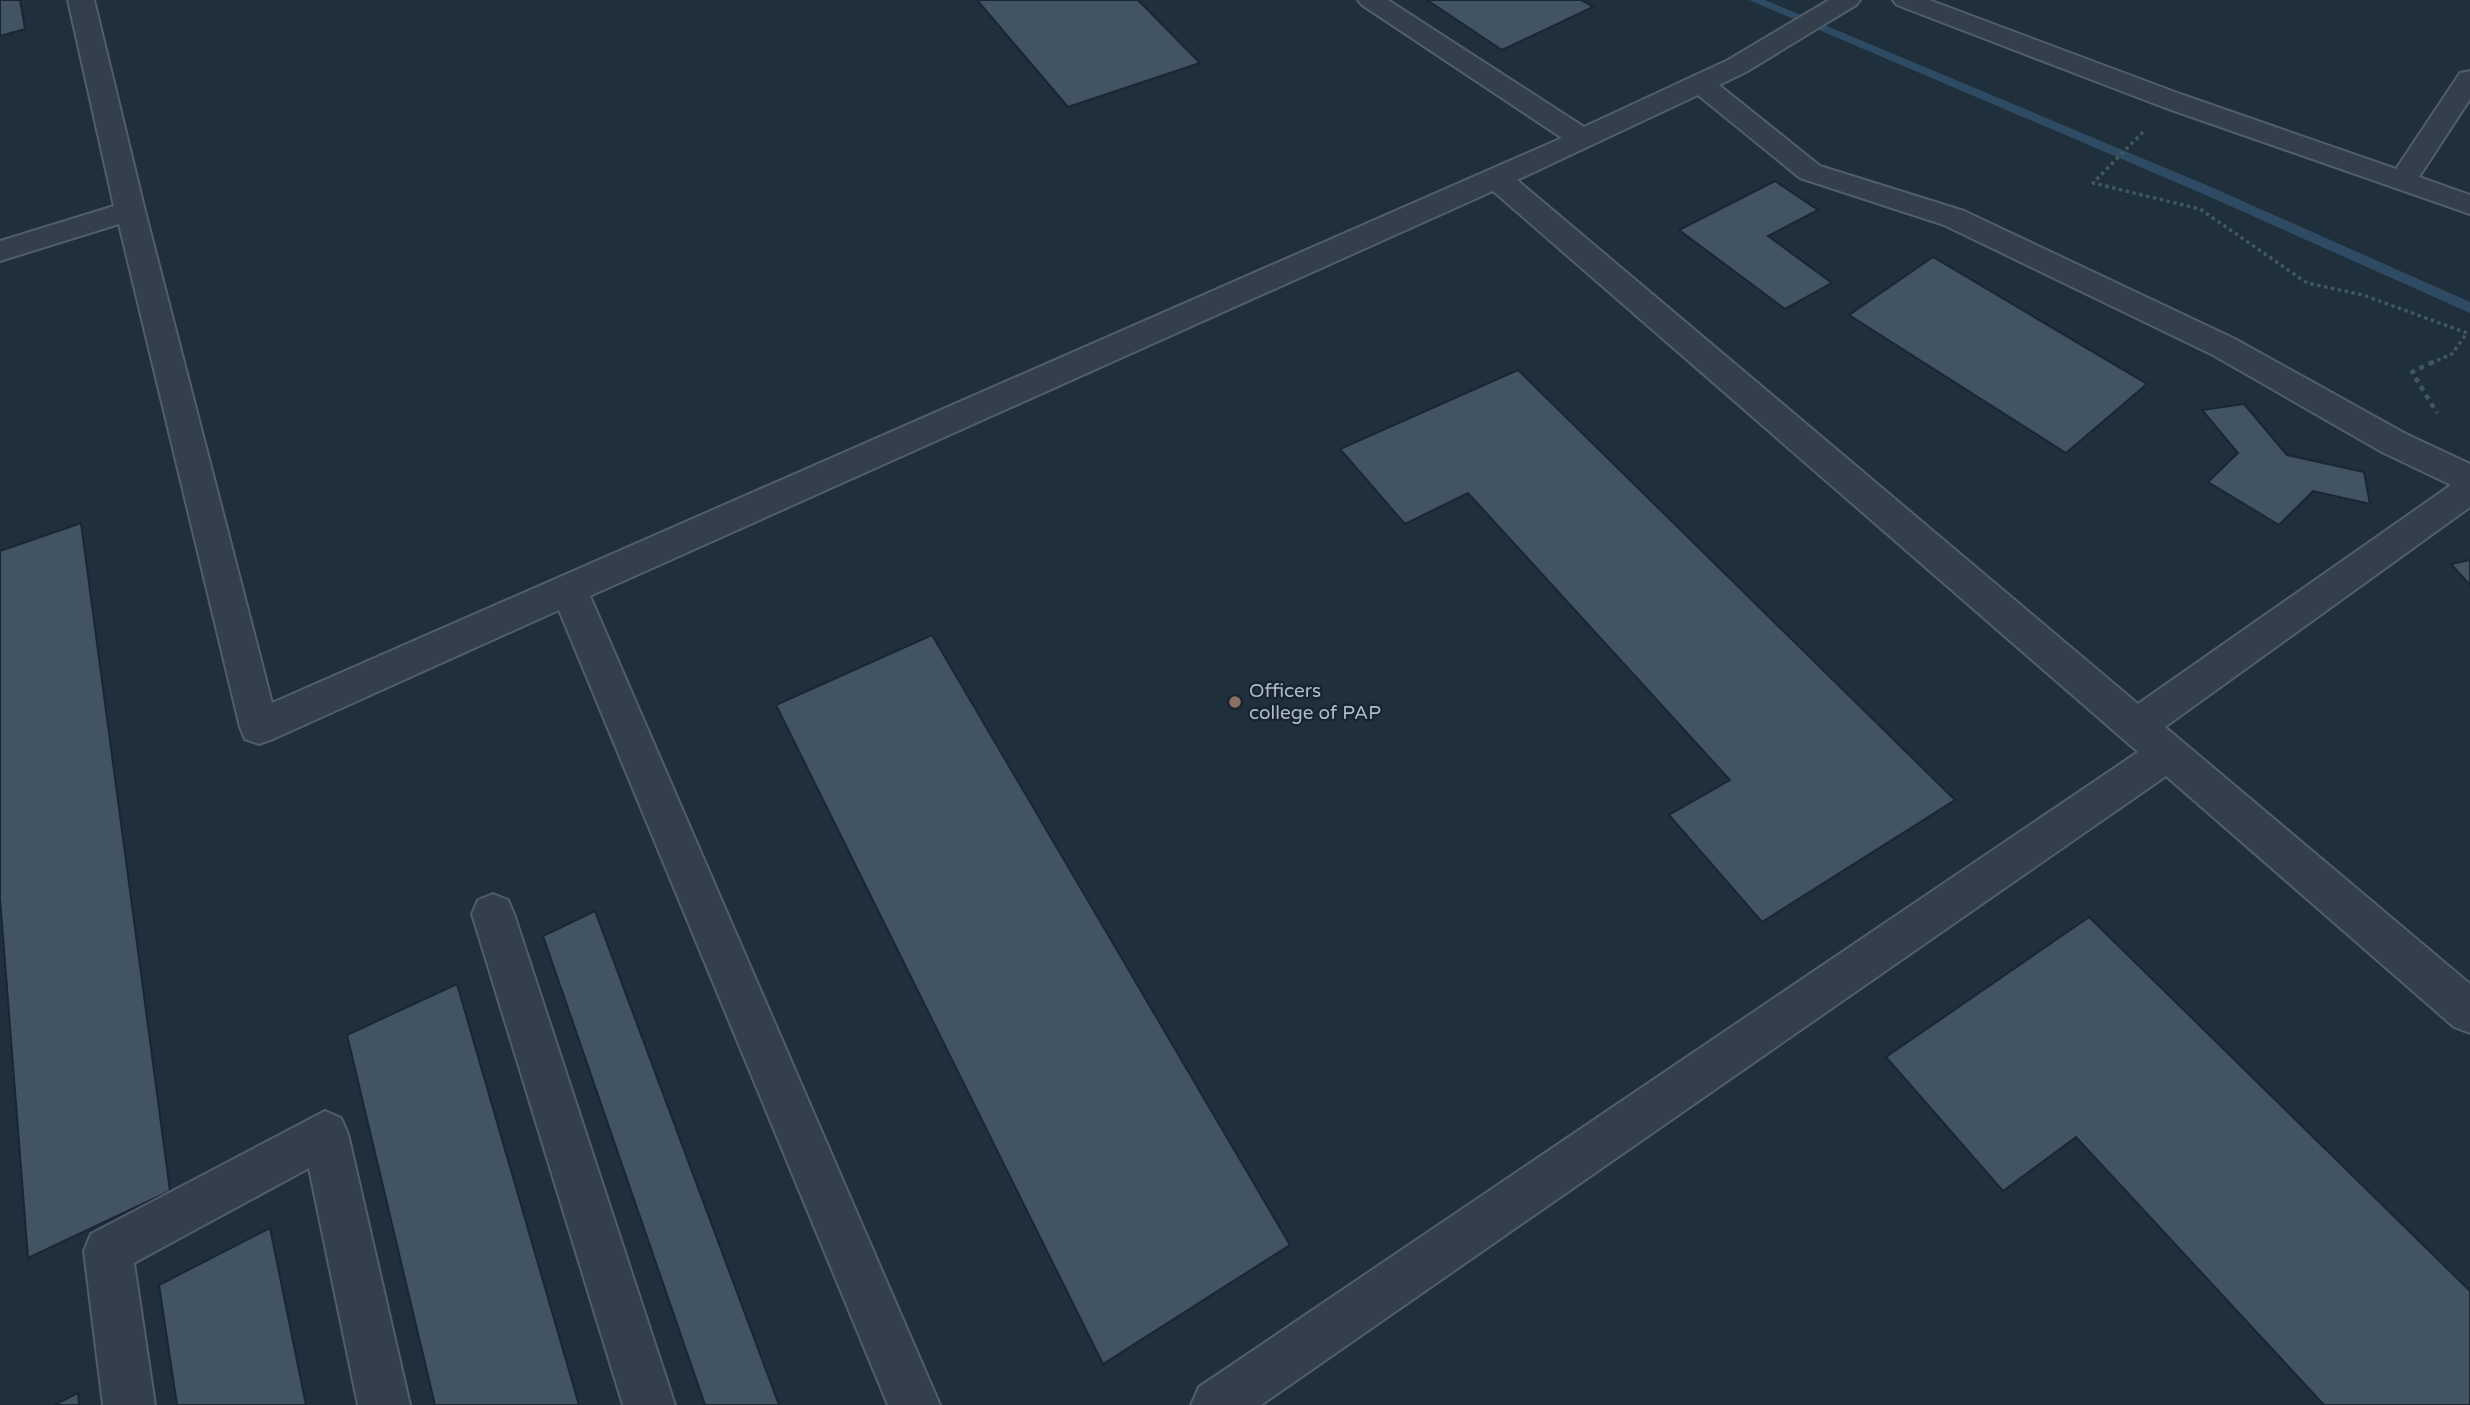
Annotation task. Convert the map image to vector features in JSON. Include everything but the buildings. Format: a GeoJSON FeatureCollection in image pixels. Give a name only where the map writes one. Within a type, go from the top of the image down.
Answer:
{"type":"FeatureCollection","features":[{"type":"Feature","properties":{"kind":"street"},"geometry":{"type":"LineString","coordinates":[[81,0],[130,211],[259,727],[1583,139],[1762,51],[1844,2]]}},
{"type":"Feature","properties":{"kind":"street"},"geometry":{"type":"LineString","coordinates":[[1371,0],[1583,139]]}},
{"type":"Feature","properties":{"kind":"street"},"geometry":{"type":"LineString","coordinates":[[1906,0],[2173,101],[2470,205]]}},
{"type":"Feature","properties":{"kind":"street"},"geometry":{"type":"LineString","coordinates":[[2402,181],[2470,79]]}},
{"type":"Feature","properties":{"kind":"street"},"geometry":{"type":"LineString","coordinates":[[1700,83],[1810,172],[1954,218],[2224,347],[2394,443],[2470,479]]}},
{"type":"Feature","properties":{"kind":"street"},"geometry":{"type":"LineString","coordinates":[[1497,178],[2470,1012]]}},
{"type":"Feature","properties":{"kind":"street"},"geometry":{"type":"LineString","coordinates":[[0,251],[130,211]]}},
{"type":"Feature","properties":{"kind":"street"},"geometry":{"type":"LineString","coordinates":[[1217,1405],[2152,740],[2470,489]]}},
{"type":"Feature","properties":{"kind":"street"},"geometry":{"type":"LineString","coordinates":[[569,589],[914,1405]]}},
{"type":"Feature","properties":{"kind":"street"},"geometry":{"type":"LineString","coordinates":[[493,914],[649,1405]]}},
{"type":"Feature","properties":{"kind":"street"},"geometry":{"type":"LineString","coordinates":[[129,1405],[108,1251],[326,1134],[384,1405]]}},
{"type":"Feature","properties":{"kind":"path"},"geometry":{"type":"LineString","coordinates":[[2173,101],[2093,183],[2200,209],[2307,283],[2363,295],[2467,333],[2452,354],[2412,372],[2438,415]]}},
{"type":"Feature","properties":{"kind":"waterway"},"geometry":{"type":"LineString","coordinates":[[1755,0],[2206,190],[2470,308]]}},
{"type":"Feature","properties":{"kind":"place","name":"Officers college of PAP"},"geometry":{"type":"Point","coordinates":[1235,702]}}]}
